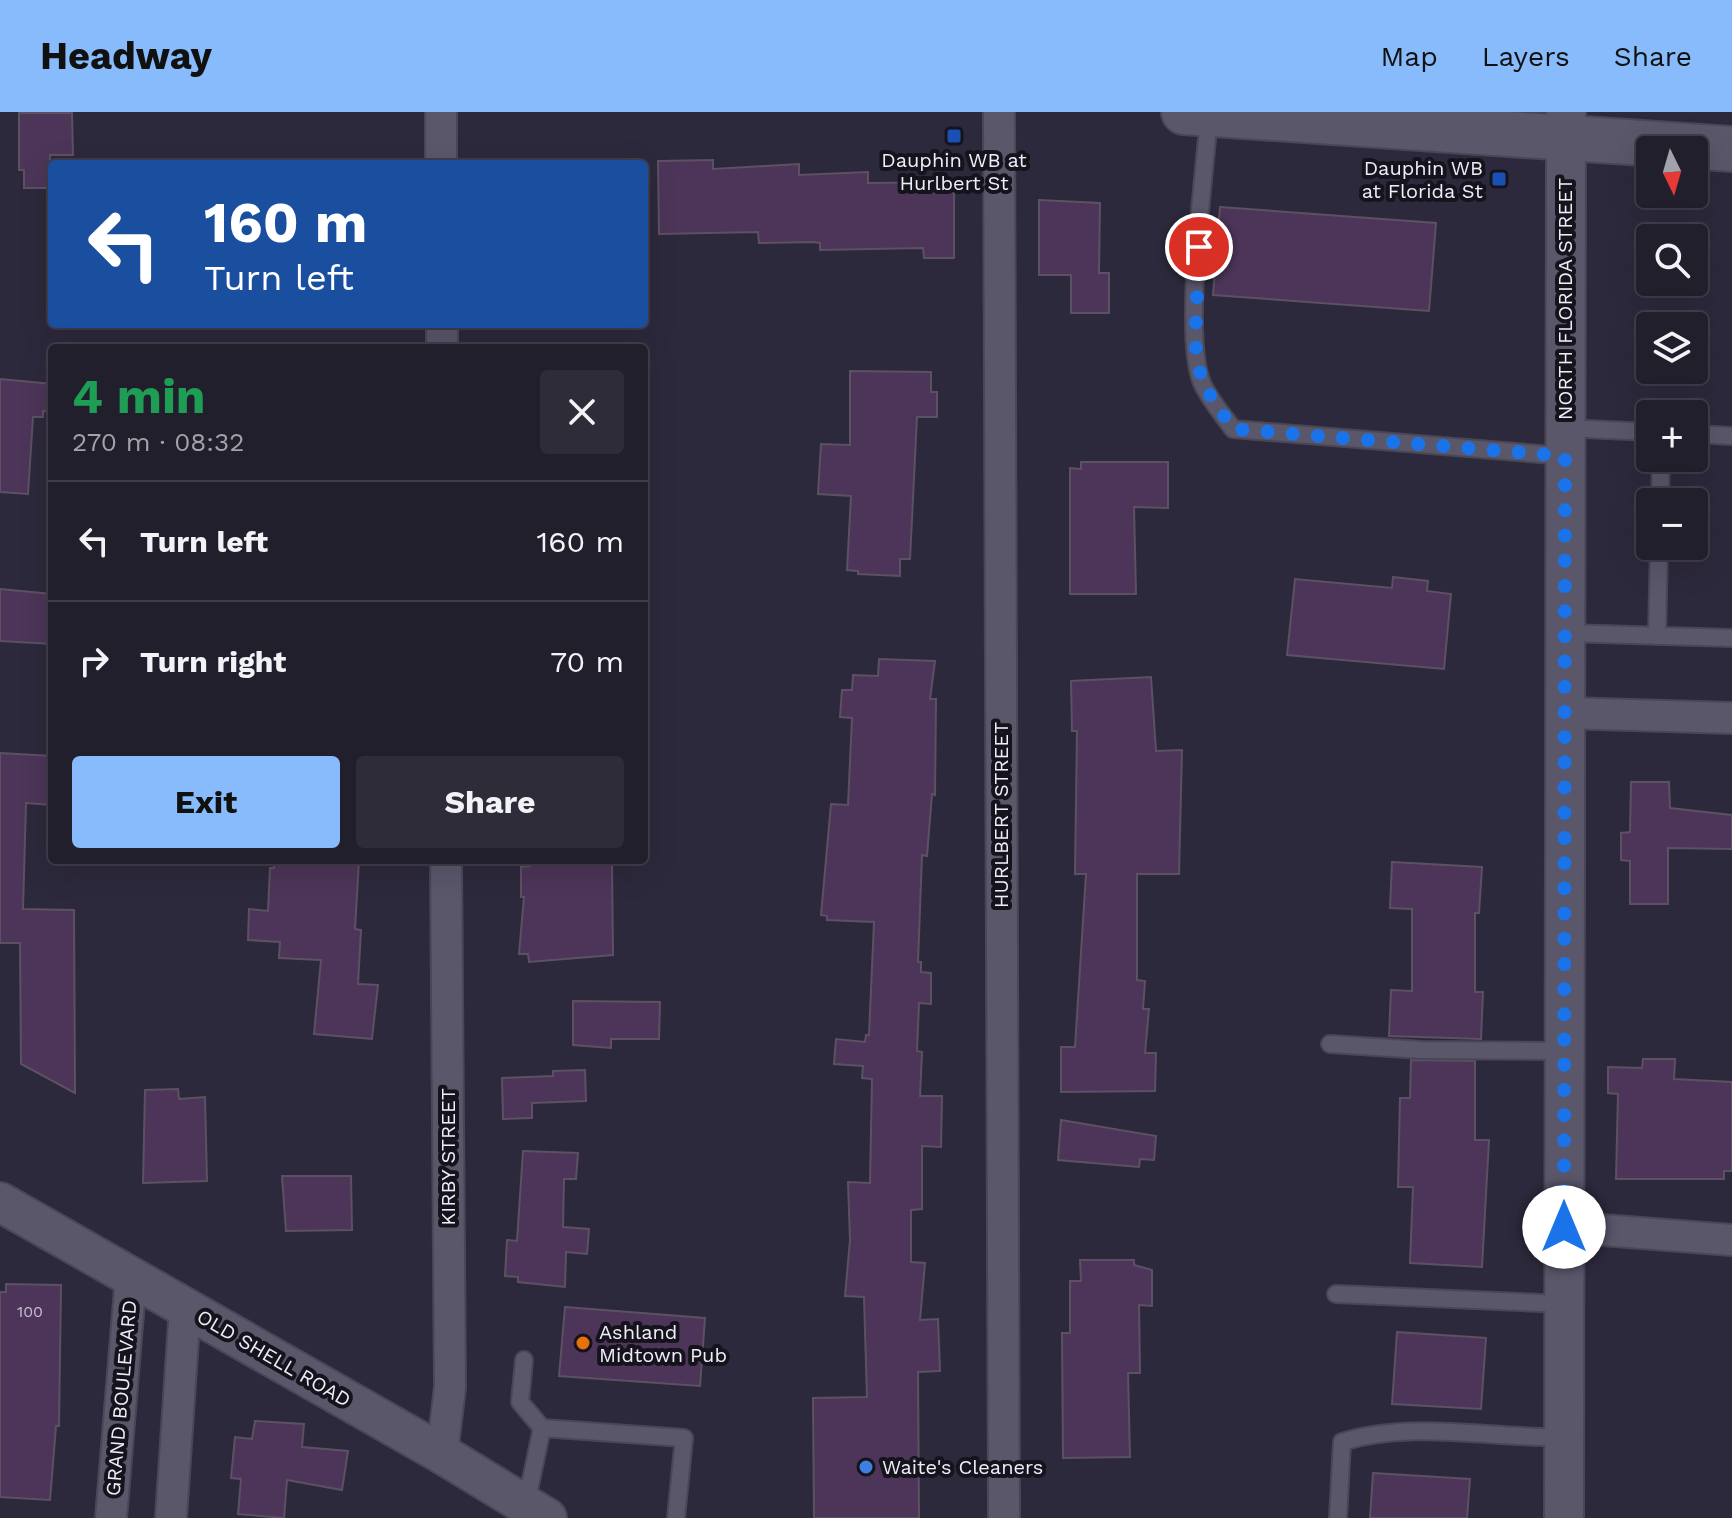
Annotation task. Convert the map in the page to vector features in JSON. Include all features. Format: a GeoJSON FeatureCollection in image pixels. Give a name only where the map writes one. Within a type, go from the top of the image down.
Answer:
{"type":"FeatureCollection","features":[{"type":"Feature","properties":{"kind":"main road"},"geometry":{"type":"LineString","coordinates":[[1197,113],[1566,124],[1732,149]]}},
{"type":"Feature","properties":{"kind":"street"},"geometry":{"type":"LineString","coordinates":[[441,112],[441,160]]}},
{"type":"Feature","properties":{"kind":"street","name":"HURLBERT STREET"},"geometry":{"type":"LineString","coordinates":[[999,112],[1004,1518]]}},
{"type":"Feature","properties":{"kind":"street","name":"NORTH FLORIDA STREET"},"geometry":{"type":"LineString","coordinates":[[1564,1518],[1566,124]]}},
{"type":"Feature","properties":{"kind":"street"},"geometry":{"type":"LineString","coordinates":[[1566,713],[1732,718]]}},
{"type":"Feature","properties":{"kind":"street","name":"KIRBY STREET"},"geometry":{"type":"LineString","coordinates":[[442,1454],[450,1387],[446,864]]}},
{"type":"Feature","properties":{"kind":"street","name":"OLD SHELL ROAD"},"geometry":{"type":"LineString","coordinates":[[0,1202],[442,1454],[536,1512]]}},
{"type":"Feature","properties":{"kind":"street"},"geometry":{"type":"LineString","coordinates":[[1564,1227],[1732,1240]]}},
{"type":"Feature","properties":{"kind":"street","name":"GRAND BOULEVARD"},"geometry":{"type":"LineString","coordinates":[[111,1518],[131,1277]]}},
{"type":"Feature","properties":{"kind":"street"},"geometry":{"type":"LineString","coordinates":[[171,1518],[185,1308]]}},
{"type":"Feature","properties":{"kind":"lane"},"geometry":{"type":"LineString","coordinates":[[1197,113],[1195,343],[1202,383],[1233,429],[1565,442],[1636,434]]}},
{"type":"Feature","properties":{"kind":"lane"},"geometry":{"type":"LineString","coordinates":[[1708,435],[1732,436]]}},
{"type":"Feature","properties":{"kind":"lane"},"geometry":{"type":"LineString","coordinates":[[1657,636],[1659,560]]}},
{"type":"Feature","properties":{"kind":"lane"},"geometry":{"type":"LineString","coordinates":[[1566,633],[1732,638]]}},
{"type":"Feature","properties":{"kind":"lane"},"geometry":{"type":"LineString","coordinates":[[1330,1044],[1422,1050],[1565,1051]]}},
{"type":"Feature","properties":{"kind":"lane"},"geometry":{"type":"LineString","coordinates":[[1336,1294],[1564,1304]]}},
{"type":"Feature","properties":{"kind":"lane"},"geometry":{"type":"LineString","coordinates":[[524,1360],[520,1402],[542,1428],[536,1512]]}},
{"type":"Feature","properties":{"kind":"lane"},"geometry":{"type":"LineString","coordinates":[[542,1428],[684,1438],[676,1518]]}},
{"type":"Feature","properties":{"kind":"lane"},"geometry":{"type":"LineString","coordinates":[[1338,1518],[1342,1442],[1363,1435],[1424,1433],[1565,1437]]}},
{"type":"Feature","properties":{"kind":"building"},"geometry":{"type":"Polygon","coordinates":[[[19,113],[72,113],[73,155],[50,155],[48,188],[24,188],[24,170],[19,170],[19,113]]]}},
{"type":"Feature","properties":{"kind":"building"},"geometry":{"type":"Polygon","coordinates":[[[713,160],[713,169],[799,164],[799,175],[868,172],[868,183],[954,182],[954,258],[924,258],[923,248],[820,250],[820,243],[812,242],[759,243],[758,232],[659,234],[658,161],[713,160]]]}},
{"type":"Feature","properties":{"kind":"building"},"geometry":{"type":"Polygon","coordinates":[[[1039,200],[1100,203],[1099,273],[1109,273],[1109,313],[1071,313],[1071,275],[1039,275],[1039,200]]]}},
{"type":"Feature","properties":{"kind":"building"},"geometry":{"type":"Polygon","coordinates":[[[1220,207],[1436,223],[1429,311],[1213,295],[1220,207]]]}},
{"type":"Feature","properties":{"kind":"building"},"geometry":{"type":"Polygon","coordinates":[[[850,371],[931,372],[931,392],[937,392],[937,417],[917,417],[910,559],[900,559],[900,576],[858,574],[858,571],[847,570],[851,496],[818,494],[821,444],[850,445],[850,371]]]}},
{"type":"Feature","properties":{"kind":"building"},"geometry":{"type":"Polygon","coordinates":[[[0,379],[48,384],[48,412],[43,411],[43,417],[33,417],[28,494],[0,492],[0,379]]]}},
{"type":"Feature","properties":{"kind":"building"},"geometry":{"type":"Polygon","coordinates":[[[1081,462],[1168,462],[1168,508],[1134,507],[1136,594],[1070,594],[1070,468],[1081,469],[1081,462]]]}},
{"type":"Feature","properties":{"kind":"building"},"geometry":{"type":"Polygon","coordinates":[[[1393,577],[1428,581],[1427,591],[1451,594],[1444,669],[1287,655],[1295,579],[1392,588],[1393,577]]]}},
{"type":"Feature","properties":{"kind":"building"},"geometry":{"type":"Polygon","coordinates":[[[0,589],[48,594],[48,644],[0,641],[0,589]]]}},
{"type":"Feature","properties":{"kind":"building"},"geometry":{"type":"Polygon","coordinates":[[[879,659],[935,661],[930,699],[936,699],[935,795],[932,794],[927,856],[922,855],[918,962],[921,962],[921,972],[931,973],[931,1004],[919,1003],[917,1051],[922,1052],[920,1096],[942,1096],[941,1147],[922,1146],[922,1209],[911,1210],[911,1262],[925,1263],[920,1320],[938,1319],[940,1371],[918,1372],[919,1518],[814,1518],[813,1398],[867,1397],[864,1297],[845,1296],[850,1240],[848,1182],[870,1183],[872,1079],[862,1078],[863,1066],[834,1064],[836,1039],[865,1042],[866,1035],[869,1035],[874,922],[827,920],[827,916],[821,915],[831,804],[848,805],[852,718],[840,717],[842,690],[852,690],[853,675],[878,676],[879,659]]]}},
{"type":"Feature","properties":{"kind":"building"},"geometry":{"type":"Polygon","coordinates":[[[1151,677],[1156,751],[1182,750],[1179,874],[1137,874],[1137,980],[1145,981],[1143,1009],[1149,1009],[1145,1053],[1156,1053],[1155,1091],[1061,1092],[1061,1047],[1075,1047],[1086,874],[1075,874],[1077,731],[1072,731],[1071,681],[1151,677]]]}},
{"type":"Feature","properties":{"kind":"building"},"geometry":{"type":"Polygon","coordinates":[[[0,753],[48,756],[48,805],[26,803],[23,909],[74,910],[75,1093],[21,1064],[20,943],[0,943],[0,753]]]}},
{"type":"Feature","properties":{"kind":"building"},"geometry":{"type":"Polygon","coordinates":[[[1631,782],[1669,782],[1670,808],[1732,815],[1732,849],[1668,848],[1668,904],[1630,904],[1630,861],[1621,860],[1621,833],[1630,832],[1631,782]]]}},
{"type":"Feature","properties":{"kind":"building"},"geometry":{"type":"Polygon","coordinates":[[[1392,862],[1482,867],[1479,913],[1475,913],[1475,992],[1483,992],[1481,1039],[1389,1036],[1391,990],[1412,991],[1412,909],[1390,908],[1392,862]]]}},
{"type":"Feature","properties":{"kind":"building"},"geometry":{"type":"Polygon","coordinates":[[[274,864],[359,864],[355,929],[361,930],[358,984],[378,985],[372,1039],[314,1034],[321,960],[279,958],[280,942],[248,940],[249,909],[268,911],[270,868],[274,868],[274,864]]]}},
{"type":"Feature","properties":{"kind":"building"},"geometry":{"type":"Polygon","coordinates":[[[612,864],[613,955],[529,962],[528,954],[519,954],[524,897],[521,897],[521,867],[612,864]]]}},
{"type":"Feature","properties":{"kind":"building"},"geometry":{"type":"Polygon","coordinates":[[[573,1001],[660,1002],[659,1039],[611,1039],[611,1048],[573,1045],[573,1001]]]}},
{"type":"Feature","properties":{"kind":"building"},"geometry":{"type":"Polygon","coordinates":[[[1643,1059],[1675,1059],[1674,1079],[1732,1082],[1732,1171],[1724,1171],[1724,1179],[1616,1179],[1618,1094],[1608,1093],[1608,1067],[1642,1068],[1643,1059]]]}},
{"type":"Feature","properties":{"kind":"building"},"geometry":{"type":"Polygon","coordinates":[[[1411,1060],[1475,1061],[1475,1140],[1489,1140],[1482,1267],[1410,1263],[1413,1187],[1398,1187],[1400,1098],[1410,1098],[1411,1060]]]}},
{"type":"Feature","properties":{"kind":"building"},"geometry":{"type":"Polygon","coordinates":[[[585,1070],[586,1101],[532,1103],[532,1118],[503,1119],[502,1078],[553,1076],[553,1071],[585,1070]]]}},
{"type":"Feature","properties":{"kind":"building"},"geometry":{"type":"Polygon","coordinates":[[[178,1089],[179,1099],[205,1097],[207,1181],[143,1183],[145,1090],[178,1089]]]}},
{"type":"Feature","properties":{"kind":"building"},"geometry":{"type":"Polygon","coordinates":[[[1061,1120],[1156,1136],[1154,1160],[1140,1159],[1139,1167],[1058,1160],[1061,1120]]]}},
{"type":"Feature","properties":{"kind":"building"},"geometry":{"type":"Polygon","coordinates":[[[523,1151],[578,1153],[576,1179],[564,1179],[563,1227],[589,1229],[587,1254],[566,1252],[565,1287],[518,1282],[518,1277],[505,1276],[507,1240],[517,1241],[523,1151]]]}},
{"type":"Feature","properties":{"kind":"building"},"geometry":{"type":"Polygon","coordinates":[[[282,1176],[351,1176],[352,1230],[286,1231],[282,1176]]]}},
{"type":"Feature","properties":{"kind":"building"},"geometry":{"type":"Polygon","coordinates":[[[1080,1260],[1134,1260],[1134,1265],[1152,1270],[1152,1306],[1139,1305],[1140,1373],[1128,1373],[1130,1457],[1063,1458],[1062,1333],[1070,1333],[1070,1281],[1081,1281],[1080,1260]]]}},
{"type":"Feature","properties":{"kind":"building"},"geometry":{"type":"Polygon","coordinates":[[[6,1284],[61,1285],[59,1426],[56,1426],[50,1500],[0,1497],[0,1292],[6,1292],[6,1284]]]}},
{"type":"Feature","properties":{"kind":"building"},"geometry":{"type":"Polygon","coordinates":[[[565,1307],[705,1318],[700,1386],[559,1376],[565,1307]]]}},
{"type":"Feature","properties":{"kind":"building"},"geometry":{"type":"Polygon","coordinates":[[[1397,1332],[1486,1338],[1481,1409],[1392,1404],[1397,1332]]]}},
{"type":"Feature","properties":{"kind":"building"},"geometry":{"type":"Polygon","coordinates":[[[255,1421],[304,1424],[302,1447],[348,1451],[342,1490],[287,1480],[284,1518],[238,1514],[241,1479],[231,1478],[235,1437],[252,1439],[255,1421]]]}},
{"type":"Feature","properties":{"kind":"building"},"geometry":{"type":"Polygon","coordinates":[[[1373,1473],[1470,1479],[1467,1518],[1370,1518],[1373,1473]]]}},
{"type":"Feature","properties":{"kind":"place","name":"Dauphin WB at Hurlbert St"},"geometry":{"type":"Point","coordinates":[954,136]}},
{"type":"Feature","properties":{"kind":"place","name":"Dauphin WB at Florida St"},"geometry":{"type":"Point","coordinates":[1499,179]}},
{"type":"Feature","properties":{"kind":"place","name":"Ashland Midtown Pub"},"geometry":{"type":"Point","coordinates":[583,1343]}},
{"type":"Feature","properties":{"kind":"place","name":"Waite's Cleaners"},"geometry":{"type":"Point","coordinates":[866,1467]}},
{"type":"Feature","properties":{"kind":"route"},"geometry":{"type":"LineString","coordinates":[[1199,247],[1195,343],[1202,383],[1233,429],[1565,456],[1564,1227]]}}]}
